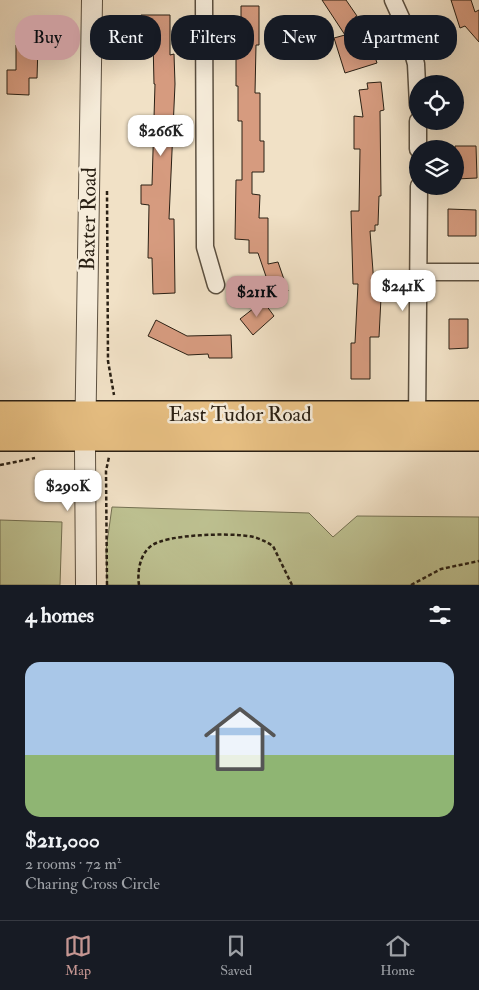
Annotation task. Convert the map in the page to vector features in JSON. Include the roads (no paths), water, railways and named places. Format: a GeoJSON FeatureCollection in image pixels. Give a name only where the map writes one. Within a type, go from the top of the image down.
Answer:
{"type":"FeatureCollection","features":[{"type":"Feature","properties":{"kind":"main road","name":"East Tudor Road"},"geometry":{"type":"LineString","coordinates":[[0,414],[86,414],[417,426],[479,438]]}},
{"type":"Feature","properties":{"kind":"main road","name":"East Tudor Road"},"geometry":{"type":"LineString","coordinates":[[0,438],[86,438],[417,426],[479,414]]}},
{"type":"Feature","properties":{"kind":"street","name":"Baxter Road"},"geometry":{"type":"LineString","coordinates":[[86,585],[86,414],[92,0]]}},
{"type":"Feature","properties":{"kind":"street"},"geometry":{"type":"LineString","coordinates":[[204,0],[205,247],[216,285]]}},
{"type":"Feature","properties":{"kind":"street"},"geometry":{"type":"LineString","coordinates":[[393,0],[407,31],[416,64],[417,75]]}},
{"type":"Feature","properties":{"kind":"street"},"geometry":{"type":"LineString","coordinates":[[417,426],[420,272],[418,195]]}},
{"type":"Feature","properties":{"kind":"street"},"geometry":{"type":"LineString","coordinates":[[420,272],[479,272]]}}]}
